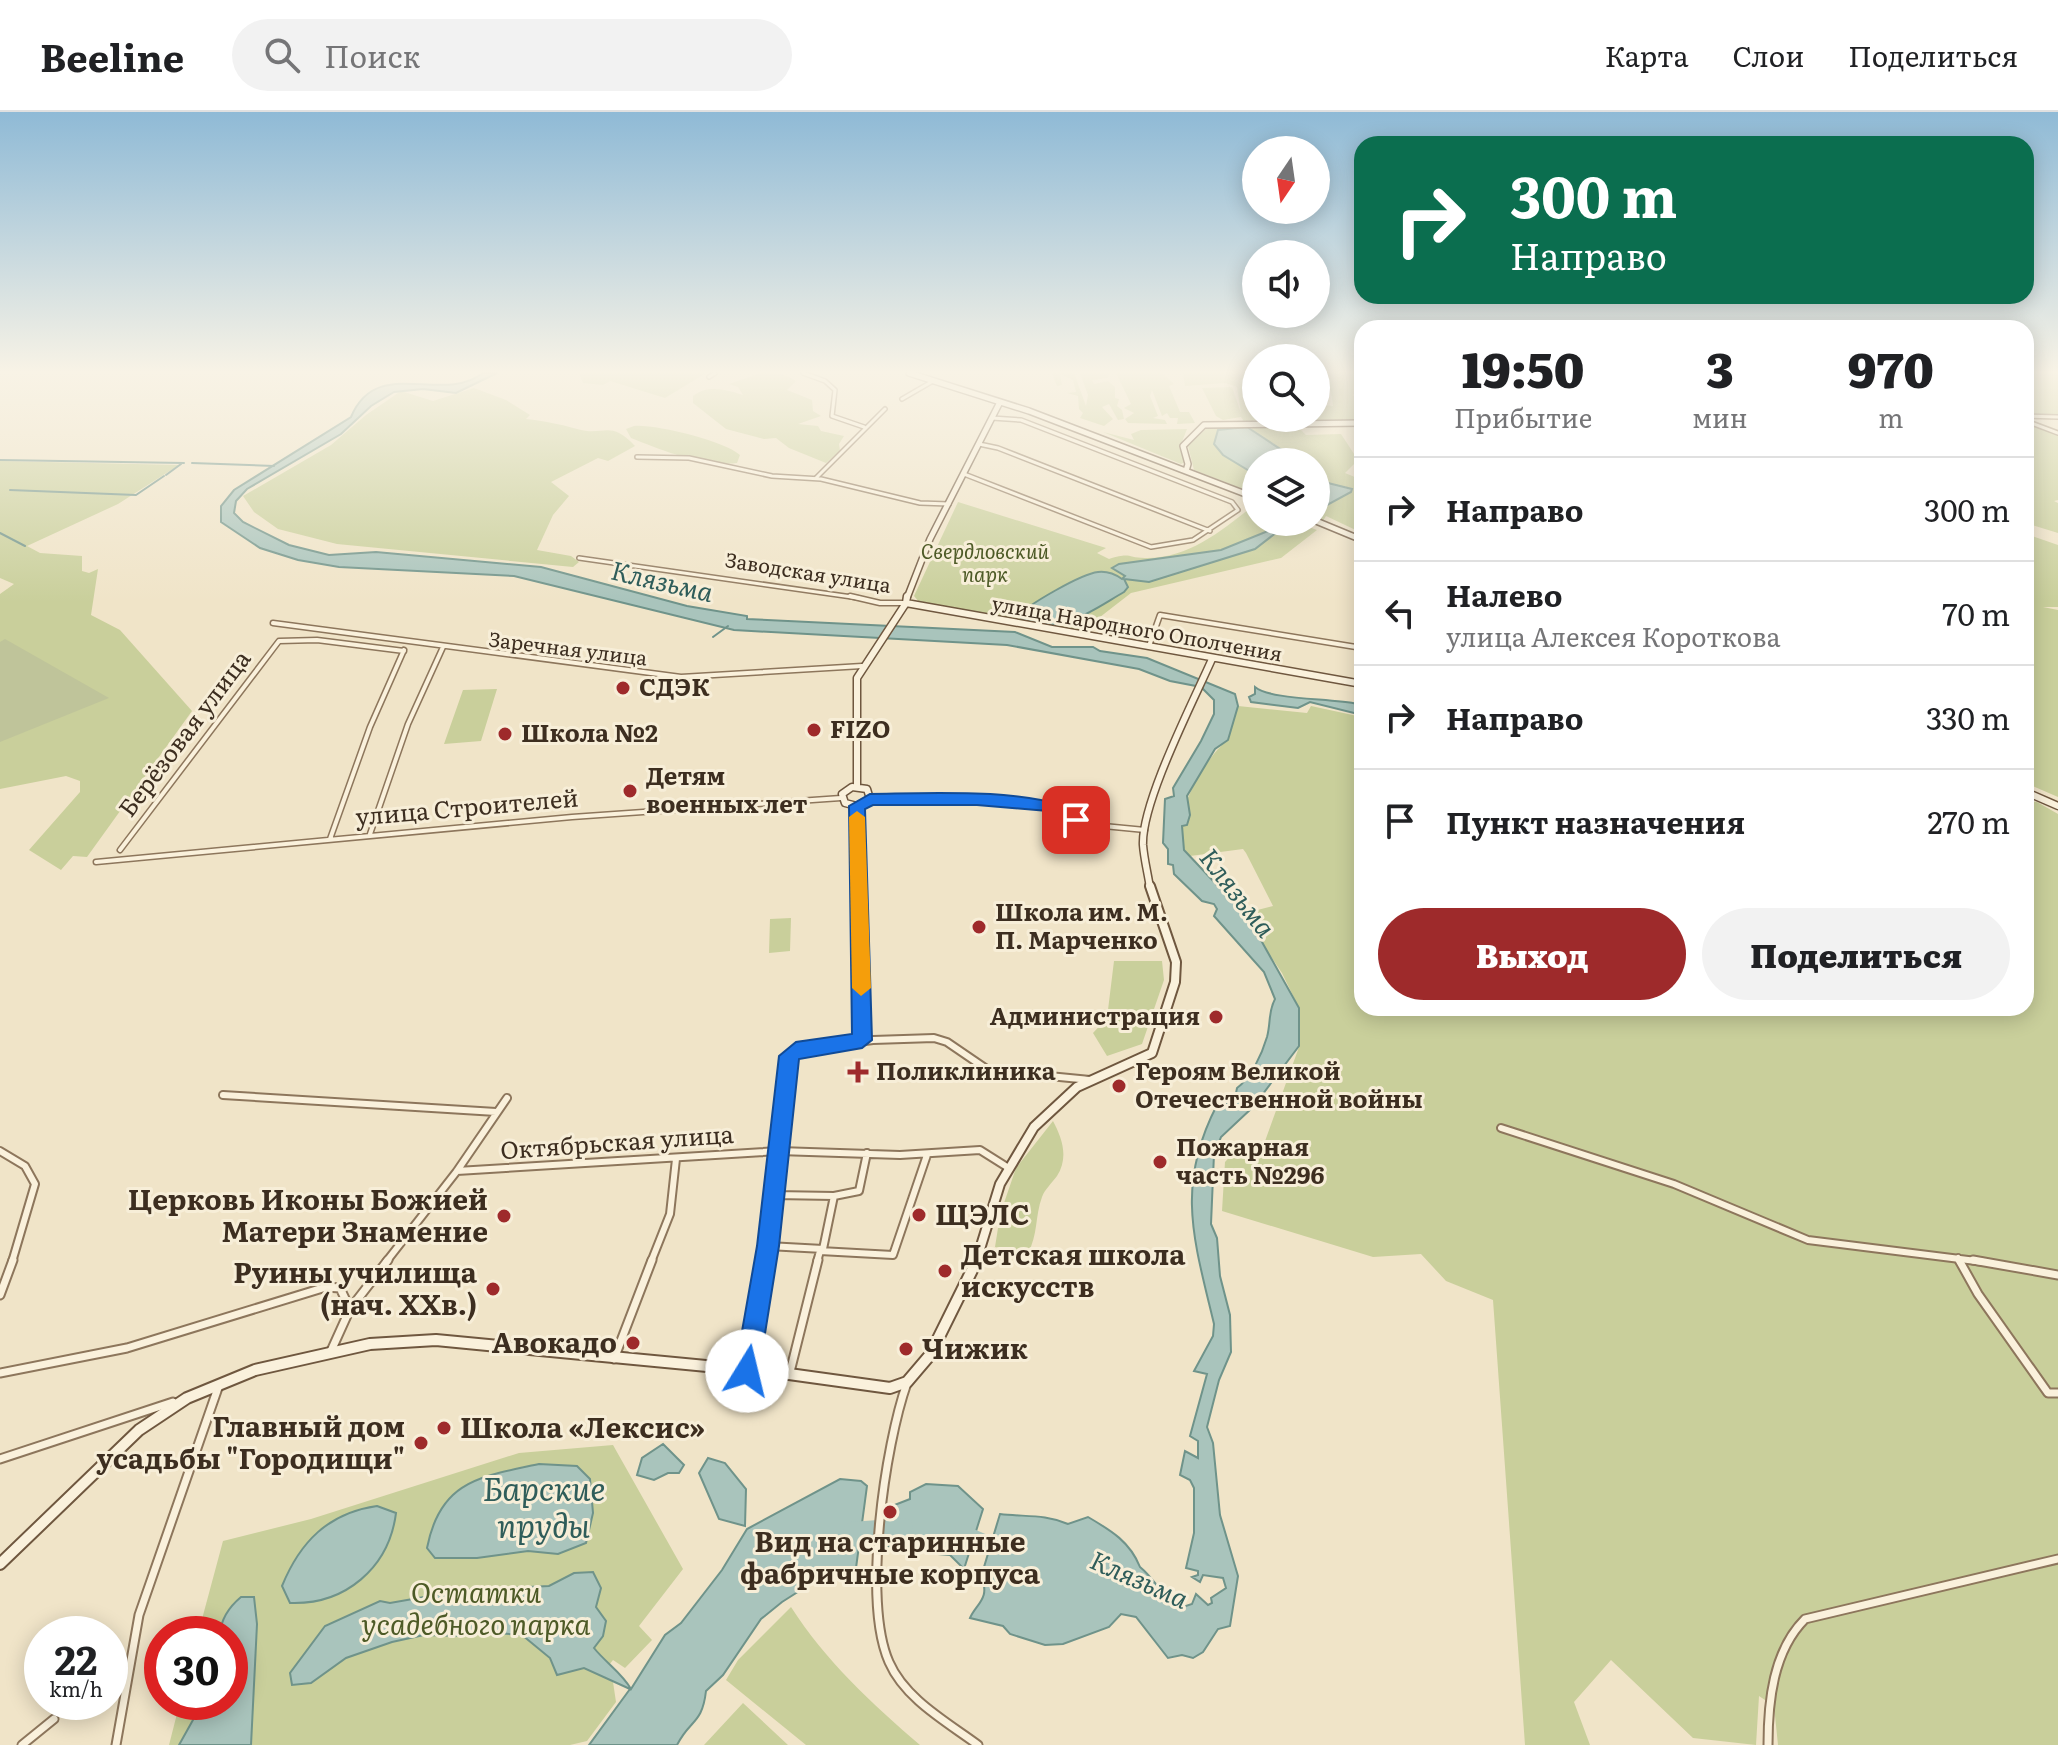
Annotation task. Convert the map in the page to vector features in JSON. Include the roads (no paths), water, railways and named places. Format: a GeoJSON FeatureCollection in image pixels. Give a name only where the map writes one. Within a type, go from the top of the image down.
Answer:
{"type":"FeatureCollection","features":[{"type":"Feature","properties":{"kind":"street"},"geometry":{"type":"LineString","coordinates":[[815,479],[843,449]]}},
{"type":"Feature","properties":{"kind":"street","name":"Заводская улица"},"geometry":{"type":"LineString","coordinates":[[579,558],[807,588],[880,603],[906,603],[906,594],[976,449]]}},
{"type":"Feature","properties":{"kind":"street"},"geometry":{"type":"LineString","coordinates":[[1001,449],[1211,531]]}},
{"type":"Feature","properties":{"kind":"street"},"geometry":{"type":"LineString","coordinates":[[964,474],[1151,547],[1193,540],[1234,516],[1238,505],[1214,493],[1098,449]]}},
{"type":"Feature","properties":{"kind":"street"},"geometry":{"type":"LineString","coordinates":[[1127,449],[1242,493]]}},
{"type":"Feature","properties":{"kind":"street"},"geometry":{"type":"LineString","coordinates":[[1184,449],[1188,464],[1186,471]]}},
{"type":"Feature","properties":{"kind":"street"},"geometry":{"type":"LineString","coordinates":[[637,457],[689,458],[763,475],[815,479],[920,503],[949,504]]}},
{"type":"Feature","properties":{"kind":"street"},"geometry":{"type":"LineString","coordinates":[[1214,493],[1225,486]]}},
{"type":"Feature","properties":{"kind":"street"},"geometry":{"type":"LineString","coordinates":[[1330,527],[1354,537]]}},
{"type":"Feature","properties":{"kind":"street"},"geometry":{"type":"LineString","coordinates":[[857,786],[854,698],[862,666],[906,603]]}},
{"type":"Feature","properties":{"kind":"street","name":"улица Народного Ополчения"},"geometry":{"type":"LineString","coordinates":[[906,603],[1354,683]]}},
{"type":"Feature","properties":{"kind":"street"},"geometry":{"type":"LineString","coordinates":[[1149,646],[1160,615],[1354,647]]}},
{"type":"Feature","properties":{"kind":"street","name":"Заречная улица"},"geometry":{"type":"LineString","coordinates":[[273,623],[410,644],[681,677],[862,666]]}},
{"type":"Feature","properties":{"kind":"street","name":"Берёзовая улица"},"geometry":{"type":"LineString","coordinates":[[120,850],[279,641],[317,640],[404,651]]}},
{"type":"Feature","properties":{"kind":"street"},"geometry":{"type":"LineString","coordinates":[[330,839],[370,727],[410,644]]}},
{"type":"Feature","properties":{"kind":"street"},"geometry":{"type":"LineString","coordinates":[[370,834],[427,680],[443,647]]}},
{"type":"Feature","properties":{"kind":"street"},"geometry":{"type":"LineString","coordinates":[[978,1745],[911,1693],[887,1660],[879,1621],[879,1560],[892,1437],[900,1396],[907,1382],[930,1355],[977,1264],[1007,1167],[1049,1110],[1090,1080],[1152,1053],[1175,982],[1176,962],[1152,898],[1143,843],[1167,760],[1212,659]]}},
{"type":"Feature","properties":{"kind":"street"},"geometry":{"type":"LineString","coordinates":[[870,799],[870,792],[857,786],[848,789],[841,798],[845,803],[857,806],[870,799],[977,800],[1052,806],[1083,824],[1145,830]]}},
{"type":"Feature","properties":{"kind":"street"},"geometry":{"type":"LineString","coordinates":[[2034,796],[2058,806]]}},
{"type":"Feature","properties":{"kind":"street","name":"улица Строителей"},"geometry":{"type":"LineString","coordinates":[[96,862],[370,834],[841,798]]}},
{"type":"Feature","properties":{"kind":"street"},"geometry":{"type":"LineString","coordinates":[[857,806],[862,1040]]}},
{"type":"Feature","properties":{"kind":"street"},"geometry":{"type":"LineString","coordinates":[[747,1371],[768,1246],[789,1056],[796,1050],[862,1040],[904,1038],[946,1041],[973,1066],[1090,1080]]}},
{"type":"Feature","properties":{"kind":"street","name":"Октябрьская улица"},"geometry":{"type":"LineString","coordinates":[[223,1095],[497,1112]]}},
{"type":"Feature","properties":{"kind":"street"},"geometry":{"type":"LineString","coordinates":[[331,1351],[350,1309],[457,1171],[507,1098]]}},
{"type":"Feature","properties":{"kind":"street"},"geometry":{"type":"LineString","coordinates":[[1501,1128],[1674,1184],[1808,1240],[1958,1258],[2058,1275]]}},
{"type":"Feature","properties":{"kind":"street","name":"Октябрьская улица"},"geometry":{"type":"LineString","coordinates":[[457,1171],[779,1151],[928,1154],[980,1150],[1007,1167]]}},
{"type":"Feature","properties":{"kind":"street"},"geometry":{"type":"LineString","coordinates":[[0,1151],[25,1166],[35,1184],[26,1225],[0,1295]]}},
{"type":"Feature","properties":{"kind":"street"},"geometry":{"type":"LineString","coordinates":[[774,1195],[834,1196],[859,1191],[867,1153]]}},
{"type":"Feature","properties":{"kind":"street"},"geometry":{"type":"LineString","coordinates":[[768,1246],[893,1255],[900,1243],[914,1176],[928,1154]]}},
{"type":"Feature","properties":{"kind":"street"},"geometry":{"type":"LineString","coordinates":[[613,1359],[670,1214],[676,1159]]}},
{"type":"Feature","properties":{"kind":"street"},"geometry":{"type":"LineString","coordinates":[[789,1374],[834,1196]]}},
{"type":"Feature","properties":{"kind":"street"},"geometry":{"type":"LineString","coordinates":[[1958,1258],[1978,1294],[2048,1393],[2058,1393]]}},
{"type":"Feature","properties":{"kind":"street"},"geometry":{"type":"LineString","coordinates":[[0,1373],[127,1348],[326,1287],[340,1288],[350,1309]]}},
{"type":"Feature","properties":{"kind":"street"},"geometry":{"type":"LineString","coordinates":[[0,1459],[220,1384],[379,1340],[410,1338],[789,1374],[890,1388],[907,1382]]}},
{"type":"Feature","properties":{"kind":"street"},"geometry":{"type":"LineString","coordinates":[[116,1745],[139,1615],[220,1384]]}},
{"type":"Feature","properties":{"kind":"street"},"geometry":{"type":"LineString","coordinates":[[0,1564],[108,1459],[159,1415],[185,1398]]}},
{"type":"Feature","properties":{"kind":"street"},"geometry":{"type":"LineString","coordinates":[[1768,1745],[1770,1693],[1794,1627],[1805,1619],[2058,1559]]}},
{"type":"Feature","properties":{"kind":"street"},"geometry":{"type":"LineString","coordinates":[[22,1745],[53,1720]]}},
{"type":"Feature","properties":{"kind":"water"},"geometry":{"type":"Polygon","coordinates":[[[299,449],[315,449],[247,489],[236,501],[234,513],[243,522],[289,545],[329,555],[376,552],[541,567],[687,606],[747,616],[747,619],[1015,632],[1052,647],[1093,647],[1100,651],[1147,658],[1235,694],[1238,706],[1228,740],[1215,749],[1187,796],[1190,815],[1187,825],[1182,826],[1184,850],[1233,902],[1262,942],[1299,1008],[1299,1046],[1253,1107],[1221,1137],[1214,1154],[1211,1224],[1217,1238],[1220,1276],[1230,1315],[1231,1352],[1219,1380],[1207,1427],[1213,1443],[1220,1515],[1238,1576],[1230,1626],[1218,1629],[1203,1652],[1193,1658],[1182,1655],[1168,1658],[1136,1617],[1121,1614],[1109,1627],[1063,1644],[1045,1645],[1010,1634],[1003,1626],[970,1618],[982,1600],[984,1584],[981,1577],[1000,1514],[1043,1517],[1068,1524],[1088,1517],[1125,1544],[1140,1567],[1180,1608],[1192,1604],[1196,1594],[1208,1605],[1212,1603],[1211,1598],[1226,1588],[1223,1578],[1203,1575],[1200,1582],[1192,1577],[1198,1575],[1198,1571],[1186,1568],[1194,1533],[1194,1488],[1190,1480],[1180,1475],[1185,1451],[1198,1458],[1198,1441],[1190,1436],[1207,1374],[1194,1371],[1213,1336],[1214,1324],[1195,1239],[1192,1188],[1204,1134],[1217,1105],[1225,1105],[1235,1098],[1237,1088],[1255,1065],[1267,1037],[1275,999],[1264,972],[1214,916],[1217,909],[1214,904],[1202,901],[1174,874],[1173,865],[1168,864],[1168,849],[1163,843],[1165,799],[1174,796],[1173,788],[1214,714],[1214,700],[1201,687],[1170,681],[1139,669],[1007,645],[734,630],[514,576],[339,567],[298,560],[260,548],[221,522],[221,506],[234,490],[299,449]]]}},
{"type":"Feature","properties":{"kind":"water"},"geometry":{"type":"Polygon","coordinates":[[[1218,449],[1242,449],[1242,467],[1223,455],[1218,449]]]}},
{"type":"Feature","properties":{"kind":"water"},"geometry":{"type":"Polygon","coordinates":[[[1330,484],[1352,489],[1330,503],[1330,484]]]}},
{"type":"Feature","properties":{"kind":"water"},"geometry":{"type":"Polygon","coordinates":[[[1256,536],[1272,536],[1255,549],[1149,582],[1124,579],[1128,587],[1124,592],[1073,620],[1045,626],[1018,616],[1056,590],[1090,574],[1108,572],[1122,579],[1125,576],[1112,568],[1119,564],[1221,550],[1256,536]]]}},
{"type":"Feature","properties":{"kind":"water"},"geometry":{"type":"Polygon","coordinates":[[[1255,687],[1287,697],[1354,703],[1354,713],[1310,702],[1298,708],[1251,702],[1249,697],[1255,694],[1255,687]]]}},
{"type":"Feature","properties":{"kind":"water"},"geometry":{"type":"Polygon","coordinates":[[[663,1444],[684,1465],[679,1473],[668,1473],[654,1480],[637,1475],[642,1458],[663,1444]]]}},
{"type":"Feature","properties":{"kind":"water"},"geometry":{"type":"Polygon","coordinates":[[[708,1458],[725,1463],[746,1489],[745,1526],[719,1519],[699,1473],[708,1458]]]}},
{"type":"Feature","properties":{"kind":"water","name":"Барские пруды"},"geometry":{"type":"Polygon","coordinates":[[[539,1464],[577,1466],[590,1479],[593,1513],[586,1543],[558,1554],[528,1551],[477,1558],[435,1558],[427,1548],[433,1526],[452,1495],[481,1479],[539,1464]]]}},
{"type":"Feature","properties":{"kind":"water"},"geometry":{"type":"Polygon","coordinates":[[[840,1479],[861,1481],[867,1486],[856,1568],[834,1569],[761,1619],[723,1675],[706,1691],[702,1710],[677,1745],[589,1745],[630,1689],[584,1668],[557,1675],[550,1658],[522,1635],[481,1632],[462,1636],[424,1635],[346,1658],[311,1683],[292,1685],[290,1673],[325,1626],[380,1601],[390,1603],[464,1590],[549,1586],[574,1573],[593,1572],[601,1588],[596,1607],[606,1621],[603,1636],[594,1648],[631,1689],[665,1635],[681,1623],[722,1570],[747,1529],[840,1479]]]}},
{"type":"Feature","properties":{"kind":"water"},"geometry":{"type":"Polygon","coordinates":[[[926,1484],[958,1486],[983,1509],[964,1569],[950,1555],[938,1554],[922,1540],[919,1543],[907,1541],[897,1549],[888,1546],[892,1506],[910,1499],[910,1492],[926,1484]]]}},
{"type":"Feature","properties":{"kind":"water"},"geometry":{"type":"Polygon","coordinates":[[[377,1506],[396,1513],[392,1533],[374,1566],[346,1590],[329,1598],[290,1603],[282,1586],[307,1543],[344,1515],[377,1506]]]}},
{"type":"Feature","properties":{"kind":"water"},"geometry":{"type":"Polygon","coordinates":[[[241,1597],[254,1597],[257,1624],[251,1745],[179,1745],[193,1720],[248,1720],[248,1616],[225,1616],[241,1597]]]}},
{"type":"Feature","properties":{"kind":"waterway"},"geometry":{"type":"LineString","coordinates":[[0,460],[184,463]]}},
{"type":"Feature","properties":{"kind":"waterway"},"geometry":{"type":"LineString","coordinates":[[192,463],[274,466]]}},
{"type":"Feature","properties":{"kind":"waterway"},"geometry":{"type":"LineString","coordinates":[[166,475],[181,464]]}},
{"type":"Feature","properties":{"kind":"waterway"},"geometry":{"type":"LineString","coordinates":[[10,490],[136,495],[164,476]]}},
{"type":"Feature","properties":{"kind":"waterway"},"geometry":{"type":"LineString","coordinates":[[0,533],[25,546]]}},
{"type":"Feature","properties":{"kind":"waterway"},"geometry":{"type":"LineString","coordinates":[[713,637],[728,626]]}},
{"type":"Feature","properties":{"kind":"waterway","name":"Клязьма"},"geometry":{"type":"LineString","coordinates":[[851,1530],[905,1526]]}},
{"type":"Feature","properties":{"kind":"waterway","name":"Клязьма"},"geometry":{"type":"LineString","coordinates":[[962,1532],[1005,1551]]}},
{"type":"Feature","properties":{"kind":"place","name":"СДЭК"},"geometry":{"type":"Point","coordinates":[623,688]}},
{"type":"Feature","properties":{"kind":"place","name":"FIZO"},"geometry":{"type":"Point","coordinates":[814,730]}},
{"type":"Feature","properties":{"kind":"place","name":"Школа №2"},"geometry":{"type":"Point","coordinates":[505,734]}},
{"type":"Feature","properties":{"kind":"place","name":"Детям военных лет"},"geometry":{"type":"Point","coordinates":[630,791]}},
{"type":"Feature","properties":{"kind":"place","name":"Школа им. М. П. Марченко"},"geometry":{"type":"Point","coordinates":[979,927]}},
{"type":"Feature","properties":{"kind":"place","name":"Администрация"},"geometry":{"type":"Point","coordinates":[1216,1017]}},
{"type":"Feature","properties":{"kind":"place","name":"Поликлиника"},"geometry":{"type":"Point","coordinates":[858,1072]}},
{"type":"Feature","properties":{"kind":"place","name":"Героям Великой Отечественной войны"},"geometry":{"type":"Point","coordinates":[1119,1086]}},
{"type":"Feature","properties":{"kind":"place","name":"Пожарная часть №296"},"geometry":{"type":"Point","coordinates":[1160,1162]}},
{"type":"Feature","properties":{"kind":"place","name":"ЩЭЛС"},"geometry":{"type":"Point","coordinates":[919,1215]}},
{"type":"Feature","properties":{"kind":"place","name":"Церковь Иконы Божией Матери Знамение"},"geometry":{"type":"Point","coordinates":[504,1216]}},
{"type":"Feature","properties":{"kind":"place","name":"Детская школа искусств"},"geometry":{"type":"Point","coordinates":[945,1271]}},
{"type":"Feature","properties":{"kind":"place","name":"Руины училища (нач. XXв.)"},"geometry":{"type":"Point","coordinates":[493,1289]}},
{"type":"Feature","properties":{"kind":"place","name":"Авокадо"},"geometry":{"type":"Point","coordinates":[633,1343]}},
{"type":"Feature","properties":{"kind":"place","name":"Чижик"},"geometry":{"type":"Point","coordinates":[906,1349]}},
{"type":"Feature","properties":{"kind":"place","name":"Школа «Лексис»"},"geometry":{"type":"Point","coordinates":[444,1428]}},
{"type":"Feature","properties":{"kind":"place","name":"Главный дом усадьбы \"Городищи\""},"geometry":{"type":"Point","coordinates":[421,1443]}},
{"type":"Feature","properties":{"kind":"place","name":"Вид на старинные фабричные корпуса"},"geometry":{"type":"Point","coordinates":[890,1512]}},
{"type":"Feature","properties":{"kind":"park label","name":"Свердловский парк"},"geometry":{"type":"Point","coordinates":[985,564]}},
{"type":"Feature","properties":{"kind":"park label","name":"Остатки усадебного парка"},"geometry":{"type":"Point","coordinates":[476,1609]}}]}
